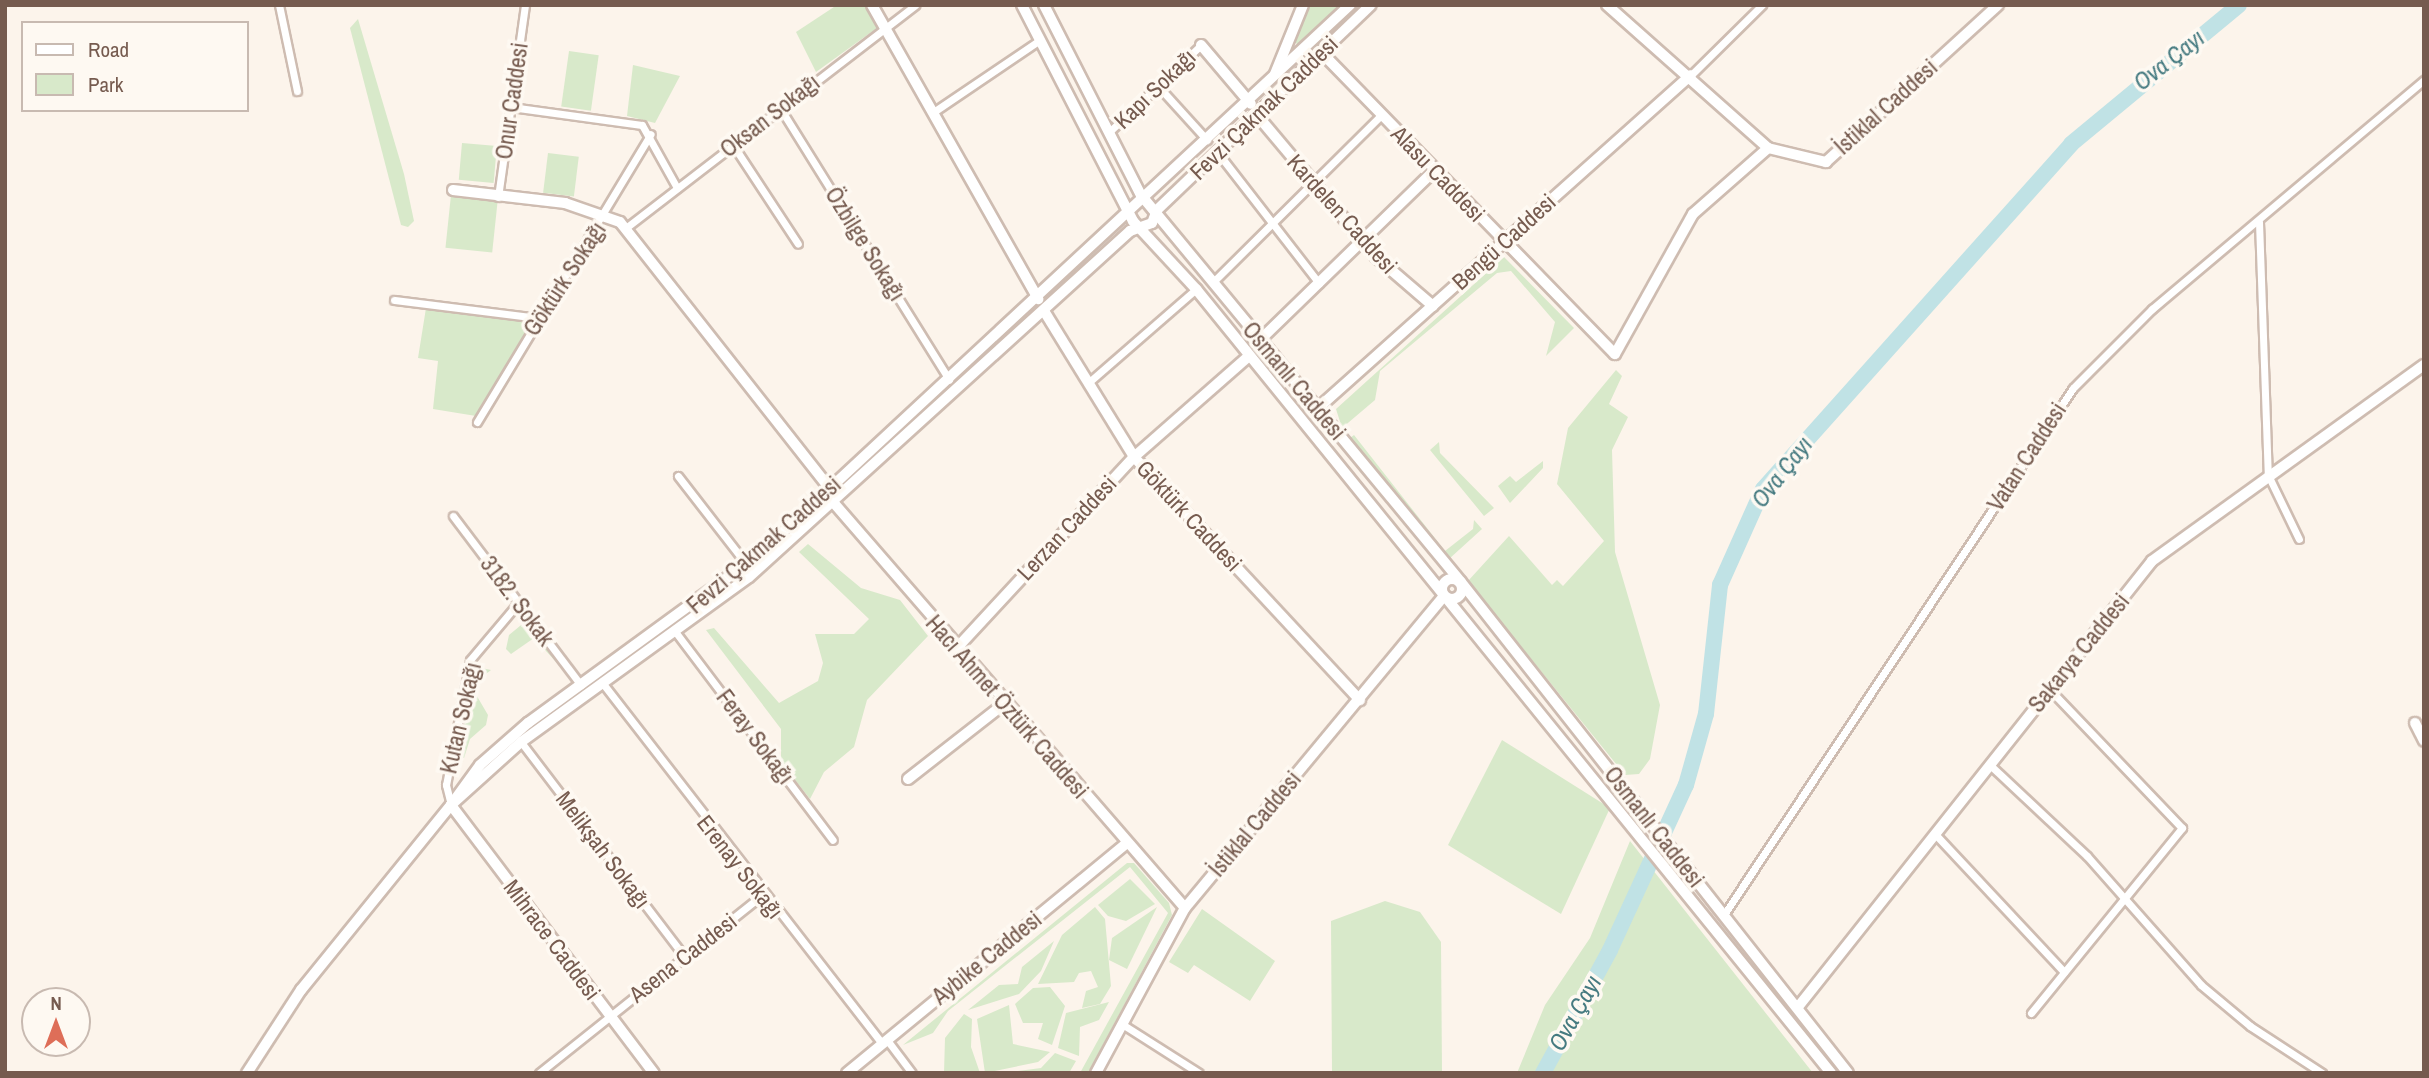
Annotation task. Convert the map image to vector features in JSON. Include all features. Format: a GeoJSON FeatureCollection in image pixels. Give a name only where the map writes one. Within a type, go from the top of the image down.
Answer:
{"type":"FeatureCollection","features":[{"type":"Feature","properties":{"kind":"main road"},"geometry":{"type":"LineString","coordinates":[[1022,5],[1130,211]]}},
{"type":"Feature","properties":{"kind":"main road"},"geometry":{"type":"LineString","coordinates":[[1044,5],[1108,134],[1145,200]]}},
{"type":"Feature","properties":{"kind":"main road","name":"Fevzi Çakmak Caddesi"},"geometry":{"type":"LineString","coordinates":[[451,805],[502,745],[747,565],[1038,299],[1130,211],[1251,104],[1350,5]]}},
{"type":"Feature","properties":{"kind":"main road","name":"Fevzi Çakmak Caddesi"},"geometry":{"type":"LineString","coordinates":[[451,805],[521,742],[677,634],[833,502],[1140,226],[1152,223],[1157,210],[1371,5]]}},
{"type":"Feature","properties":{"kind":"main road","name":"Osmanlı Caddesi"},"geometry":{"type":"LineString","coordinates":[[1145,200],[1157,210],[1260,340],[1461,582],[1679,854],[1723,916],[1848,1073]]}},
{"type":"Feature","properties":{"kind":"main road","name":"Osmanlı Caddesi"},"geometry":{"type":"LineString","coordinates":[[1130,211],[1831,1073]]}},
{"type":"Feature","properties":{"kind":"main road"},"geometry":{"type":"LineString","coordinates":[[1038,299],[1044,311]]}},
{"type":"Feature","properties":{"kind":"main road"},"geometry":{"type":"LineString","coordinates":[[1444,596],[1459,597],[1461,582]]}},
{"type":"Feature","properties":{"kind":"street"},"geometry":{"type":"LineString","coordinates":[[279,5],[297,90]]}},
{"type":"Feature","properties":{"kind":"street","name":"Onur Caddesi"},"geometry":{"type":"LineString","coordinates":[[498,197],[525,5]]}},
{"type":"Feature","properties":{"kind":"street"},"geometry":{"type":"LineString","coordinates":[[872,5],[1038,299]]}},
{"type":"Feature","properties":{"kind":"street","name":"Oksan Sokağı"},"geometry":{"type":"LineString","coordinates":[[627,228],[915,5]]}},
{"type":"Feature","properties":{"kind":"street"},"geometry":{"type":"LineString","coordinates":[[1272,81],[1303,5]]}},
{"type":"Feature","properties":{"kind":"street"},"geometry":{"type":"LineString","coordinates":[[1607,5],[1691,75],[1768,148]]}},
{"type":"Feature","properties":{"kind":"street"},"geometry":{"type":"LineString","coordinates":[[1691,75],[1762,5]]}},
{"type":"Feature","properties":{"kind":"street","name":"İstiklal Caddesi"},"geometry":{"type":"LineString","coordinates":[[1768,148],[1826,162],[1998,5]]}},
{"type":"Feature","properties":{"kind":"street"},"geometry":{"type":"LineString","coordinates":[[932,113],[1040,40]]}},
{"type":"Feature","properties":{"kind":"street"},"geometry":{"type":"LineString","coordinates":[[1201,45],[1251,104]]}},
{"type":"Feature","properties":{"kind":"street","name":"Kapı Sokağı"},"geometry":{"type":"LineString","coordinates":[[1108,134],[1201,45]]}},
{"type":"Feature","properties":{"kind":"street","name":"Alasu Caddesi"},"geometry":{"type":"LineString","coordinates":[[1322,53],[1615,354],[1685,225],[1768,148]]}},
{"type":"Feature","properties":{"kind":"street","name":"Bengü Caddesi"},"geometry":{"type":"LineString","coordinates":[[1317,409],[1691,75]]}},
{"type":"Feature","properties":{"kind":"street","name":"Vatan Caddesi"},"geometry":{"type":"LineString","coordinates":[[1723,916],[2073,388],[2152,309],[2259,222],[2308,173],[2424,80]]}},
{"type":"Feature","properties":{"kind":"street"},"geometry":{"type":"LineString","coordinates":[[1158,86],[1209,142]]}},
{"type":"Feature","properties":{"kind":"street"},"geometry":{"type":"LineString","coordinates":[[511,107],[642,125],[650,134],[677,188]]}},
{"type":"Feature","properties":{"kind":"street","name":"Özbilge Sokağı"},"geometry":{"type":"LineString","coordinates":[[780,108],[949,380]]}},
{"type":"Feature","properties":{"kind":"street","name":"Kardelen Caddesi"},"geometry":{"type":"LineString","coordinates":[[1257,115],[1310,182],[1362,241],[1433,306]]}},
{"type":"Feature","properties":{"kind":"street"},"geometry":{"type":"LineString","coordinates":[[1213,282],[1310,182],[1381,115]]}},
{"type":"Feature","properties":{"kind":"street","name":"Göktürk Sokağı"},"geometry":{"type":"LineString","coordinates":[[477,422],[539,318],[607,215],[650,134]]}},
{"type":"Feature","properties":{"kind":"street"},"geometry":{"type":"LineString","coordinates":[[733,145],[797,244]]}},
{"type":"Feature","properties":{"kind":"street"},"geometry":{"type":"LineString","coordinates":[[1218,153],[1319,283]]}},
{"type":"Feature","properties":{"kind":"street"},"geometry":{"type":"LineString","coordinates":[[1260,340],[1435,170]]}},
{"type":"Feature","properties":{"kind":"street"},"geometry":{"type":"LineString","coordinates":[[453,190],[565,203],[607,215],[627,228],[830,489]]}},
{"type":"Feature","properties":{"kind":"street"},"geometry":{"type":"LineString","coordinates":[[2259,222],[2268,475],[2299,539]]}},
{"type":"Feature","properties":{"kind":"street"},"geometry":{"type":"LineString","coordinates":[[1089,382],[1196,289]]}},
{"type":"Feature","properties":{"kind":"street"},"geometry":{"type":"LineString","coordinates":[[394,300],[539,318]]}},
{"type":"Feature","properties":{"kind":"street","name":"Göktürk Caddesi"},"geometry":{"type":"LineString","coordinates":[[1044,311],[1134,457],[1360,700]]}},
{"type":"Feature","properties":{"kind":"street","name":"Lerzan Caddesi"},"geometry":{"type":"LineString","coordinates":[[955,650],[1134,457],[1248,357]]}},
{"type":"Feature","properties":{"kind":"street","name":"Sakarya Caddesi"},"geometry":{"type":"LineString","coordinates":[[1798,1007],[2152,561],[2424,365]]}},
{"type":"Feature","properties":{"kind":"street"},"geometry":{"type":"LineString","coordinates":[[678,476],[747,565]]}},
{"type":"Feature","properties":{"kind":"street","name":"Hacı Ahmet Öztürk Caddesi"},"geometry":{"type":"LineString","coordinates":[[833,502],[955,650],[1185,908]]}},
{"type":"Feature","properties":{"kind":"street","name":"3182. Sokak"},"geometry":{"type":"LineString","coordinates":[[453,516],[581,685]]}},
{"type":"Feature","properties":{"kind":"street","name":"İstiklal Caddesi"},"geometry":{"type":"LineString","coordinates":[[1096,1073],[1185,908],[1444,596]]}},
{"type":"Feature","properties":{"kind":"street","name":"Kutan Sokağı"},"geometry":{"type":"LineString","coordinates":[[451,805],[446,785],[470,660],[518,603]]}},
{"type":"Feature","properties":{"kind":"street","name":"Feray Sokağı"},"geometry":{"type":"LineString","coordinates":[[677,634],[832,840]]}},
{"type":"Feature","properties":{"kind":"street","name":"Erenay Sokağı"},"geometry":{"type":"LineString","coordinates":[[604,685],[762,895],[912,1073]]}},
{"type":"Feature","properties":{"kind":"street"},"geometry":{"type":"LineString","coordinates":[[2031,1013],[2182,828],[2049,689]]}},
{"type":"Feature","properties":{"kind":"street"},"geometry":{"type":"LineString","coordinates":[[908,779],[1004,704]]}},
{"type":"Feature","properties":{"kind":"street"},"geometry":{"type":"LineString","coordinates":[[2415,723],[2424,741]]}},
{"type":"Feature","properties":{"kind":"street","name":"Melikşah Sokağı"},"geometry":{"type":"LineString","coordinates":[[521,742],[685,957]]}},
{"type":"Feature","properties":{"kind":"street"},"geometry":{"type":"LineString","coordinates":[[1989,764],[2124,899],[2201,985],[2250,1026],[2322,1073]]}},
{"type":"Feature","properties":{"kind":"street","name":"Fevzi Çakmak Caddesi"},"geometry":{"type":"LineString","coordinates":[[247,1073],[301,990],[451,805]]}},
{"type":"Feature","properties":{"kind":"street","name":"Mihrace Caddesi"},"geometry":{"type":"LineString","coordinates":[[451,805],[654,1073]]}},
{"type":"Feature","properties":{"kind":"street"},"geometry":{"type":"LineString","coordinates":[[1934,834],[2064,972]]}},
{"type":"Feature","properties":{"kind":"street","name":"Aybike Caddesi"},"geometry":{"type":"LineString","coordinates":[[848,1073],[1126,844]]}},
{"type":"Feature","properties":{"kind":"street","name":"Asena Caddesi"},"geometry":{"type":"LineString","coordinates":[[539,1073],[762,895]]}},
{"type":"Feature","properties":{"kind":"street"},"geometry":{"type":"LineString","coordinates":[[1122,1024],[1199,1073]]}},
{"type":"Feature","properties":{"kind":"green space"},"geometry":{"type":"Polygon","coordinates":[[[837,5],[864,5],[877,28],[816,72],[796,32],[837,5]]]}},
{"type":"Feature","properties":{"kind":"green space"},"geometry":{"type":"Polygon","coordinates":[[[1310,5],[1341,5],[1299,46],[1295,42],[1310,5]]]}},
{"type":"Feature","properties":{"kind":"green space"},"geometry":{"type":"Polygon","coordinates":[[[358,19],[404,174],[414,221],[408,227],[401,225],[350,28],[358,19]]]}},
{"type":"Feature","properties":{"kind":"green space"},"geometry":{"type":"Polygon","coordinates":[[[569,51],[599,55],[591,111],[561,106],[569,51]]]}},
{"type":"Feature","properties":{"kind":"green space"},"geometry":{"type":"Polygon","coordinates":[[[633,65],[680,76],[655,123],[627,116],[633,65]]]}},
{"type":"Feature","properties":{"kind":"green space"},"geometry":{"type":"Polygon","coordinates":[[[462,143],[497,146],[494,183],[459,180],[462,143]]]}},
{"type":"Feature","properties":{"kind":"green space"},"geometry":{"type":"Polygon","coordinates":[[[548,153],[579,157],[574,196],[543,193],[548,153]]]}},
{"type":"Feature","properties":{"kind":"green space"},"geometry":{"type":"Polygon","coordinates":[[[451,195],[498,200],[492,253],[445,248],[451,195]]]}},
{"type":"Feature","properties":{"kind":"green space"},"geometry":{"type":"Polygon","coordinates":[[[1504,257],[1574,328],[1546,356],[1555,322],[1511,271],[1497,273],[1380,371],[1375,400],[1342,428],[1336,409],[1504,257]]]}},
{"type":"Feature","properties":{"kind":"green space"},"geometry":{"type":"Polygon","coordinates":[[[426,308],[527,320],[530,329],[476,416],[433,409],[438,361],[418,358],[426,308]]]}},
{"type":"Feature","properties":{"kind":"green space"},"geometry":{"type":"Polygon","coordinates":[[[1616,370],[1622,376],[1609,404],[1628,417],[1612,450],[1615,552],[1660,705],[1650,759],[1639,774],[1625,775],[1468,581],[1509,536],[1552,585],[1557,580],[1563,586],[1604,541],[1557,484],[1568,428],[1616,370]]]}},
{"type":"Feature","properties":{"kind":"green space"},"geometry":{"type":"Polygon","coordinates":[[[1354,435],[1445,551],[1473,529],[1474,520],[1482,529],[1449,559],[1350,438],[1354,435]]]}},
{"type":"Feature","properties":{"kind":"green space"},"geometry":{"type":"Polygon","coordinates":[[[1439,442],[1440,453],[1494,508],[1484,516],[1430,450],[1439,442]]]}},
{"type":"Feature","properties":{"kind":"green space"},"geometry":{"type":"Polygon","coordinates":[[[1543,461],[1543,468],[1510,503],[1498,486],[1510,476],[1516,482],[1543,461]]]}},
{"type":"Feature","properties":{"kind":"green space"},"geometry":{"type":"Polygon","coordinates":[[[808,544],[861,588],[900,600],[928,636],[867,700],[854,747],[824,772],[810,799],[781,762],[781,729],[706,630],[714,628],[779,703],[818,681],[823,663],[815,634],[854,634],[869,619],[799,552],[808,544]]]}},
{"type":"Feature","properties":{"kind":"green space"},"geometry":{"type":"Polygon","coordinates":[[[526,621],[570,677],[534,638],[511,654],[506,649],[509,635],[526,621]]]}},
{"type":"Feature","properties":{"kind":"green space"},"geometry":{"type":"Polygon","coordinates":[[[472,666],[491,670],[471,686],[488,715],[486,725],[470,739],[464,758],[455,757],[472,666]]]}},
{"type":"Feature","properties":{"kind":"green space"},"geometry":{"type":"Polygon","coordinates":[[[1502,740],[1610,808],[1561,914],[1448,845],[1502,740]]]}},
{"type":"Feature","properties":{"kind":"green space"},"geometry":{"type":"Polygon","coordinates":[[[1630,841],[1813,1073],[1517,1073],[1545,1005],[1590,938],[1630,841]]]}},
{"type":"Feature","properties":{"kind":"green space"},"geometry":{"type":"Polygon","coordinates":[[[1127,863],[1134,863],[1169,903],[1172,915],[1088,1073],[1080,1073],[1168,913],[1130,867],[948,1011],[933,1033],[903,1045],[1127,863]]]}},
{"type":"Feature","properties":{"kind":"green space"},"geometry":{"type":"Polygon","coordinates":[[[1130,879],[1155,904],[1126,921],[1108,916],[1098,905],[1130,879]]]}},
{"type":"Feature","properties":{"kind":"green space"},"geometry":{"type":"Polygon","coordinates":[[[1385,901],[1420,912],[1441,942],[1442,1073],[1332,1073],[1331,921],[1385,901]]]}},
{"type":"Feature","properties":{"kind":"green space"},"geometry":{"type":"Polygon","coordinates":[[[1095,907],[1105,919],[1111,986],[1100,1004],[1082,1008],[1086,991],[1098,987],[1091,971],[1079,973],[1074,982],[1038,984],[1062,935],[1095,907]]]}},
{"type":"Feature","properties":{"kind":"green space"},"geometry":{"type":"Polygon","coordinates":[[[1157,907],[1127,969],[1109,960],[1112,938],[1157,907]]]}},
{"type":"Feature","properties":{"kind":"green space"},"geometry":{"type":"Polygon","coordinates":[[[1202,909],[1275,961],[1250,1001],[1194,965],[1188,973],[1169,962],[1202,909]]]}},
{"type":"Feature","properties":{"kind":"green space"},"geometry":{"type":"Polygon","coordinates":[[[1054,941],[1041,971],[1019,994],[968,1010],[999,985],[1018,984],[1022,967],[1054,941]]]}},
{"type":"Feature","properties":{"kind":"green space"},"geometry":{"type":"Polygon","coordinates":[[[1050,987],[1065,1006],[1052,1045],[1038,1039],[1043,1023],[1023,1023],[1015,1004],[1033,988],[1050,987]]]}},
{"type":"Feature","properties":{"kind":"green space"},"geometry":{"type":"Polygon","coordinates":[[[1109,1002],[1099,1020],[1080,1027],[1079,1056],[1058,1048],[1066,1013],[1109,1002]]]}},
{"type":"Feature","properties":{"kind":"green space"},"geometry":{"type":"Polygon","coordinates":[[[1009,1005],[1013,1044],[1050,1052],[1038,1062],[985,1073],[977,1019],[1009,1005]]]}},
{"type":"Feature","properties":{"kind":"green space"},"geometry":{"type":"Polygon","coordinates":[[[964,1014],[972,1019],[971,1047],[980,1073],[944,1073],[945,1038],[964,1014]]]}},
{"type":"Feature","properties":{"kind":"green space"},"geometry":{"type":"Polygon","coordinates":[[[1055,1053],[1076,1061],[1069,1073],[1001,1073],[1041,1068],[1055,1053]]]}},
{"type":"Feature","properties":{"kind":"waterway","name":"Ova Çayı"},"geometry":{"type":"LineString","coordinates":[[1543,1073],[1610,950],[1686,785],[1706,714],[1720,585],[1763,489],[2071,144],[2239,5]]}}]}
